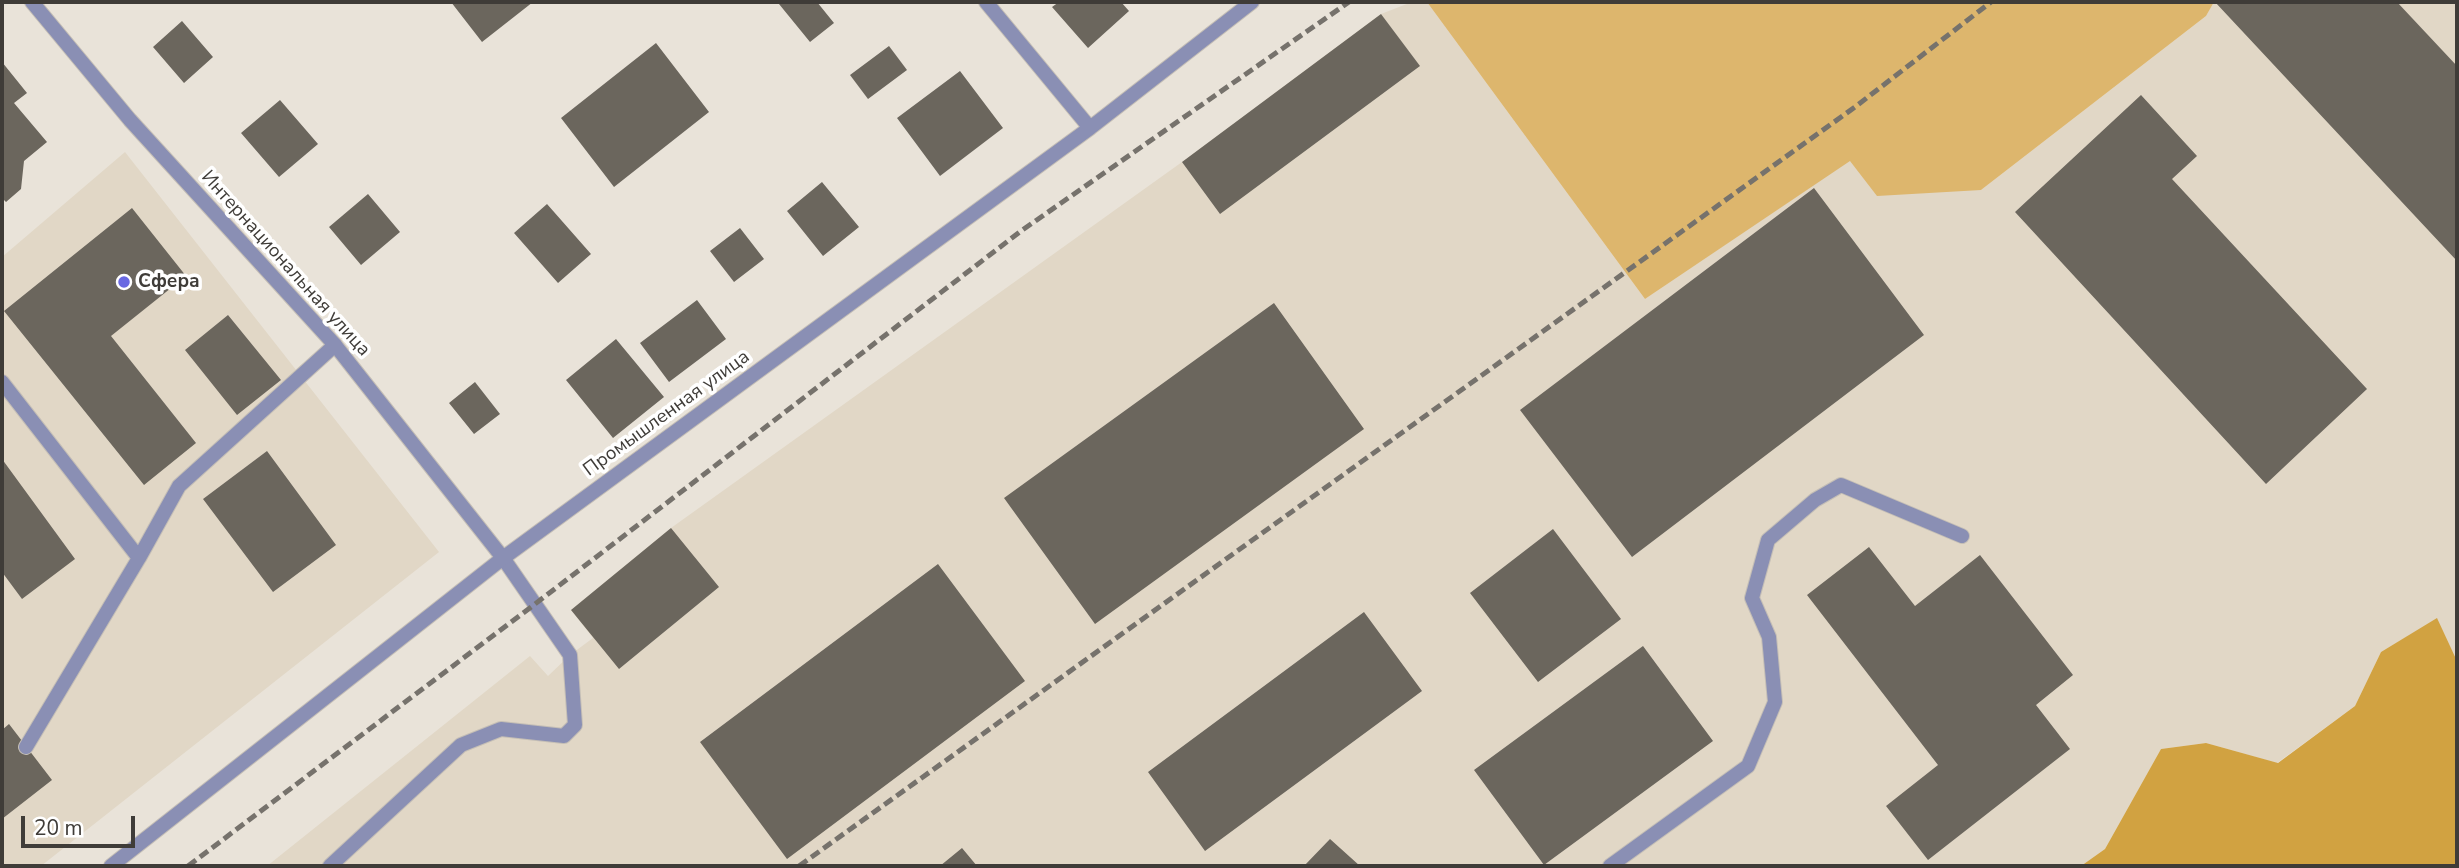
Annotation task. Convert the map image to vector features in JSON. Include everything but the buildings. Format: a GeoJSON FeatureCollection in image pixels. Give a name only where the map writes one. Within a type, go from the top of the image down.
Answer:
{"type":"FeatureCollection","features":[{"type":"Feature","properties":{"kind":"street","name":"Интернациональная улица"},"geometry":{"type":"LineString","coordinates":[[32,2],[131,120],[335,345],[503,558],[570,655],[575,725],[565,736],[501,729],[461,745],[330,866]]}},
{"type":"Feature","properties":{"kind":"street"},"geometry":{"type":"LineString","coordinates":[[986,2],[1090,128]]}},
{"type":"Feature","properties":{"kind":"street","name":"Промышленная улица"},"geometry":{"type":"LineString","coordinates":[[111,866],[503,558],[1090,128],[1252,2]]}},
{"type":"Feature","properties":{"kind":"street"},"geometry":{"type":"LineString","coordinates":[[26,747],[179,486],[335,345]]}},
{"type":"Feature","properties":{"kind":"street"},"geometry":{"type":"LineString","coordinates":[[2,382],[139,558]]}},
{"type":"Feature","properties":{"kind":"street"},"geometry":{"type":"LineString","coordinates":[[1610,866],[1748,766],[1775,702],[1769,637],[1752,598],[1768,540],[1815,500],[1840,485],[1962,536]]}},
{"type":"Feature","properties":{"kind":"shaded area"},"geometry":{"type":"Polygon","coordinates":[[[1412,2],[1427,2],[1645,299],[1850,160],[1981,190],[2206,16],[2214,2],[2457,2],[2457,661],[2437,619],[2381,652],[2355,706],[2277,763],[2206,743],[2161,749],[2105,849],[2081,866],[267,866],[530,656],[548,676],[593,638],[571,610],[671,528],[1182,162],[1381,14],[1412,2]]]}},
{"type":"Feature","properties":{"kind":"shaded area"},"geometry":{"type":"Polygon","coordinates":[[[1427,2],[2214,2],[2206,16],[1981,190],[1877,196],[1850,161],[1645,299],[1427,2]]]}},
{"type":"Feature","properties":{"kind":"shaded area"},"geometry":{"type":"Polygon","coordinates":[[[125,152],[439,552],[41,866],[2,866],[2,257],[125,152]]]}},
{"type":"Feature","properties":{"kind":"shaded area"},"geometry":{"type":"Polygon","coordinates":[[[2437,618],[2457,661],[2457,866],[2081,866],[2105,849],[2161,749],[2206,743],[2278,763],[2355,706],[2381,652],[2437,618]]]}},
{"type":"Feature","properties":{"kind":"railway"},"geometry":{"type":"LineString","coordinates":[[188,866],[1021,231],[1349,2]]}},
{"type":"Feature","properties":{"kind":"railway"},"geometry":{"type":"LineString","coordinates":[[799,866],[1855,107],[1991,2]]}},
{"type":"Feature","properties":{"kind":"place","name":"Сфера"},"geometry":{"type":"Point","coordinates":[124,282]}}]}
